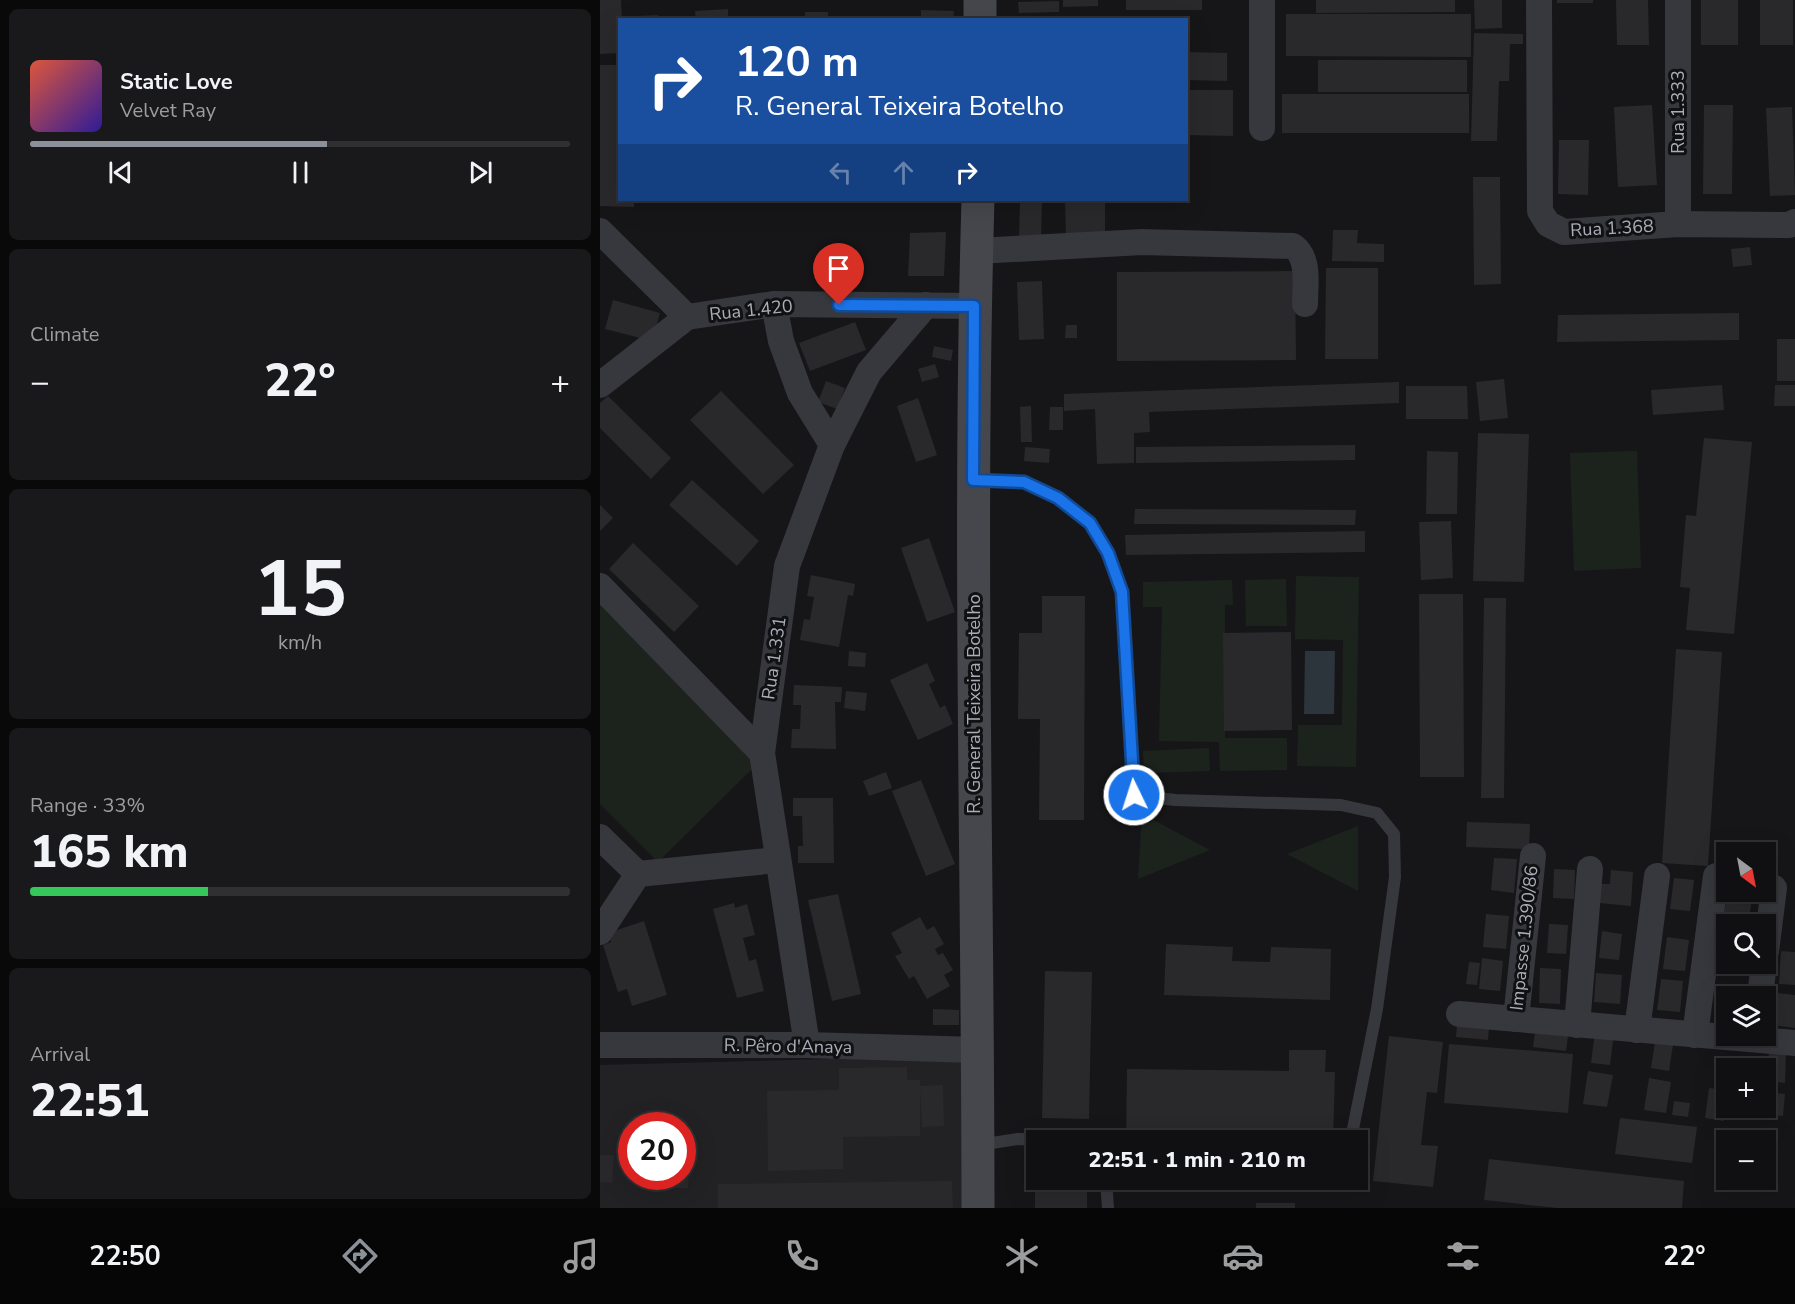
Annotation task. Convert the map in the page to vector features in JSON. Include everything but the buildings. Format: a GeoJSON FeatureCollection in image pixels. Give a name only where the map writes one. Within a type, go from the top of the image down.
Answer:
{"type":"FeatureCollection","features":[{"type":"Feature","properties":{"kind":"street"},"geometry":{"type":"LineString","coordinates":[[980,0],[980,18]]}},
{"type":"Feature","properties":{"kind":"street"},"geometry":{"type":"LineString","coordinates":[[1262,0],[1262,128]]}},
{"type":"Feature","properties":{"kind":"street","name":"Rua 1.368"},"geometry":{"type":"LineString","coordinates":[[1539,0],[1540,211],[1548,224],[1564,232],[1678,224],[1789,225],[1795,222]]}},
{"type":"Feature","properties":{"kind":"street","name":"Rua 1.333"},"geometry":{"type":"LineString","coordinates":[[1678,0],[1678,224]]}},
{"type":"Feature","properties":{"kind":"street","name":"R. General Teixeira Botelho"},"geometry":{"type":"LineString","coordinates":[[978,201],[974,306],[973,480],[978,1208]]}},
{"type":"Feature","properties":{"kind":"street","name":"Rua 1.420"},"geometry":{"type":"LineString","coordinates":[[600,231],[687,317],[774,304],[974,306]]}},
{"type":"Feature","properties":{"kind":"street"},"geometry":{"type":"LineString","coordinates":[[976,251],[1142,242],[1293,246],[1299,250],[1305,263],[1305,304]]}},
{"type":"Feature","properties":{"kind":"street"},"geometry":{"type":"LineString","coordinates":[[774,304],[781,341],[800,393],[832,445]]}},
{"type":"Feature","properties":{"kind":"street","name":"Rua 1.331"},"geometry":{"type":"LineString","coordinates":[[807,1045],[762,753],[787,566],[832,445],[868,372],[926,305]]}},
{"type":"Feature","properties":{"kind":"street"},"geometry":{"type":"LineString","coordinates":[[600,385],[687,317]]}},
{"type":"Feature","properties":{"kind":"street"},"geometry":{"type":"LineString","coordinates":[[600,586],[762,753]]}},
{"type":"Feature","properties":{"kind":"street"},"geometry":{"type":"LineString","coordinates":[[600,837],[638,874],[777,860]]}},
{"type":"Feature","properties":{"kind":"street","name":"Impasse 1.390/86"},"geometry":{"type":"LineString","coordinates":[[1516,1019],[1533,856]]}},
{"type":"Feature","properties":{"kind":"street"},"geometry":{"type":"LineString","coordinates":[[1576,1025],[1590,868]]}},
{"type":"Feature","properties":{"kind":"street"},"geometry":{"type":"LineString","coordinates":[[600,932],[638,874]]}},
{"type":"Feature","properties":{"kind":"street"},"geometry":{"type":"LineString","coordinates":[[1637,1030],[1657,876]]}},
{"type":"Feature","properties":{"kind":"street"},"geometry":{"type":"LineString","coordinates":[[1695,1035],[1716,876]]}},
{"type":"Feature","properties":{"kind":"street"},"geometry":{"type":"LineString","coordinates":[[1459,1014],[1716,1036]]}},
{"type":"Feature","properties":{"kind":"street"},"geometry":{"type":"LineString","coordinates":[[1776,1040],[1795,1043]]}},
{"type":"Feature","properties":{"kind":"street","name":"R. Pêro d'Anaya"},"geometry":{"type":"LineString","coordinates":[[600,1045],[807,1045],[976,1050]]}},
{"type":"Feature","properties":{"kind":"lane"},"geometry":{"type":"LineString","coordinates":[[973,480],[1024,482],[1058,498],[1090,523],[1108,553],[1122,592],[1134,795],[1175,800],[1341,805],[1377,813],[1394,834],[1395,877],[1382,976],[1353,1130]]}},
{"type":"Feature","properties":{"kind":"lane"},"geometry":{"type":"LineString","coordinates":[[978,1145],[1026,1139]]}},
{"type":"Feature","properties":{"kind":"lane"},"geometry":{"type":"LineString","coordinates":[[1107,1190],[1108,1208]]}},
{"type":"Feature","properties":{"kind":"shaded area"},"geometry":{"type":"Polygon","coordinates":[[[1637,451],[1641,568],[1574,571],[1570,453],[1637,451]]]}},
{"type":"Feature","properties":{"kind":"shaded area"},"geometry":{"type":"Polygon","coordinates":[[[1296,576],[1359,577],[1356,767],[1297,766],[1298,725],[1342,725],[1343,640],[1295,639],[1296,576]]]}},
{"type":"Feature","properties":{"kind":"shaded area"},"geometry":{"type":"Polygon","coordinates":[[[1286,579],[1287,626],[1246,626],[1245,580],[1286,579]]]}},
{"type":"Feature","properties":{"kind":"shaded area"},"geometry":{"type":"Polygon","coordinates":[[[1232,580],[1233,605],[1225,605],[1225,738],[1287,738],[1287,770],[1220,771],[1219,742],[1159,741],[1162,607],[1143,607],[1143,582],[1232,580]]]}},
{"type":"Feature","properties":{"kind":"shaded area"},"geometry":{"type":"Polygon","coordinates":[[[600,605],[757,764],[658,862],[600,804],[600,605]]]}},
{"type":"Feature","properties":{"kind":"shaded area"},"geometry":{"type":"Polygon","coordinates":[[[1305,651],[1335,651],[1334,714],[1304,714],[1305,651]]]}},
{"type":"Feature","properties":{"kind":"shaded area"},"geometry":{"type":"Polygon","coordinates":[[[1209,748],[1210,771],[1144,773],[1143,751],[1209,748]]]}},
{"type":"Feature","properties":{"kind":"shaded area"},"geometry":{"type":"Polygon","coordinates":[[[1142,814],[1210,850],[1138,879],[1142,814]]]}},
{"type":"Feature","properties":{"kind":"shaded area"},"geometry":{"type":"Polygon","coordinates":[[[1358,826],[1358,891],[1287,854],[1358,826]]]}},
{"type":"Feature","properties":{"kind":"shaded area"},"geometry":{"type":"Polygon","coordinates":[[[976,1055],[975,1208],[600,1208],[600,1065],[976,1055]]]}},
{"type":"Feature","properties":{"kind":"route"},"geometry":{"type":"LineString","coordinates":[[839,305],[974,306],[973,480],[1024,482],[1058,498],[1090,523],[1108,553],[1122,592],[1134,795]]}}]}
